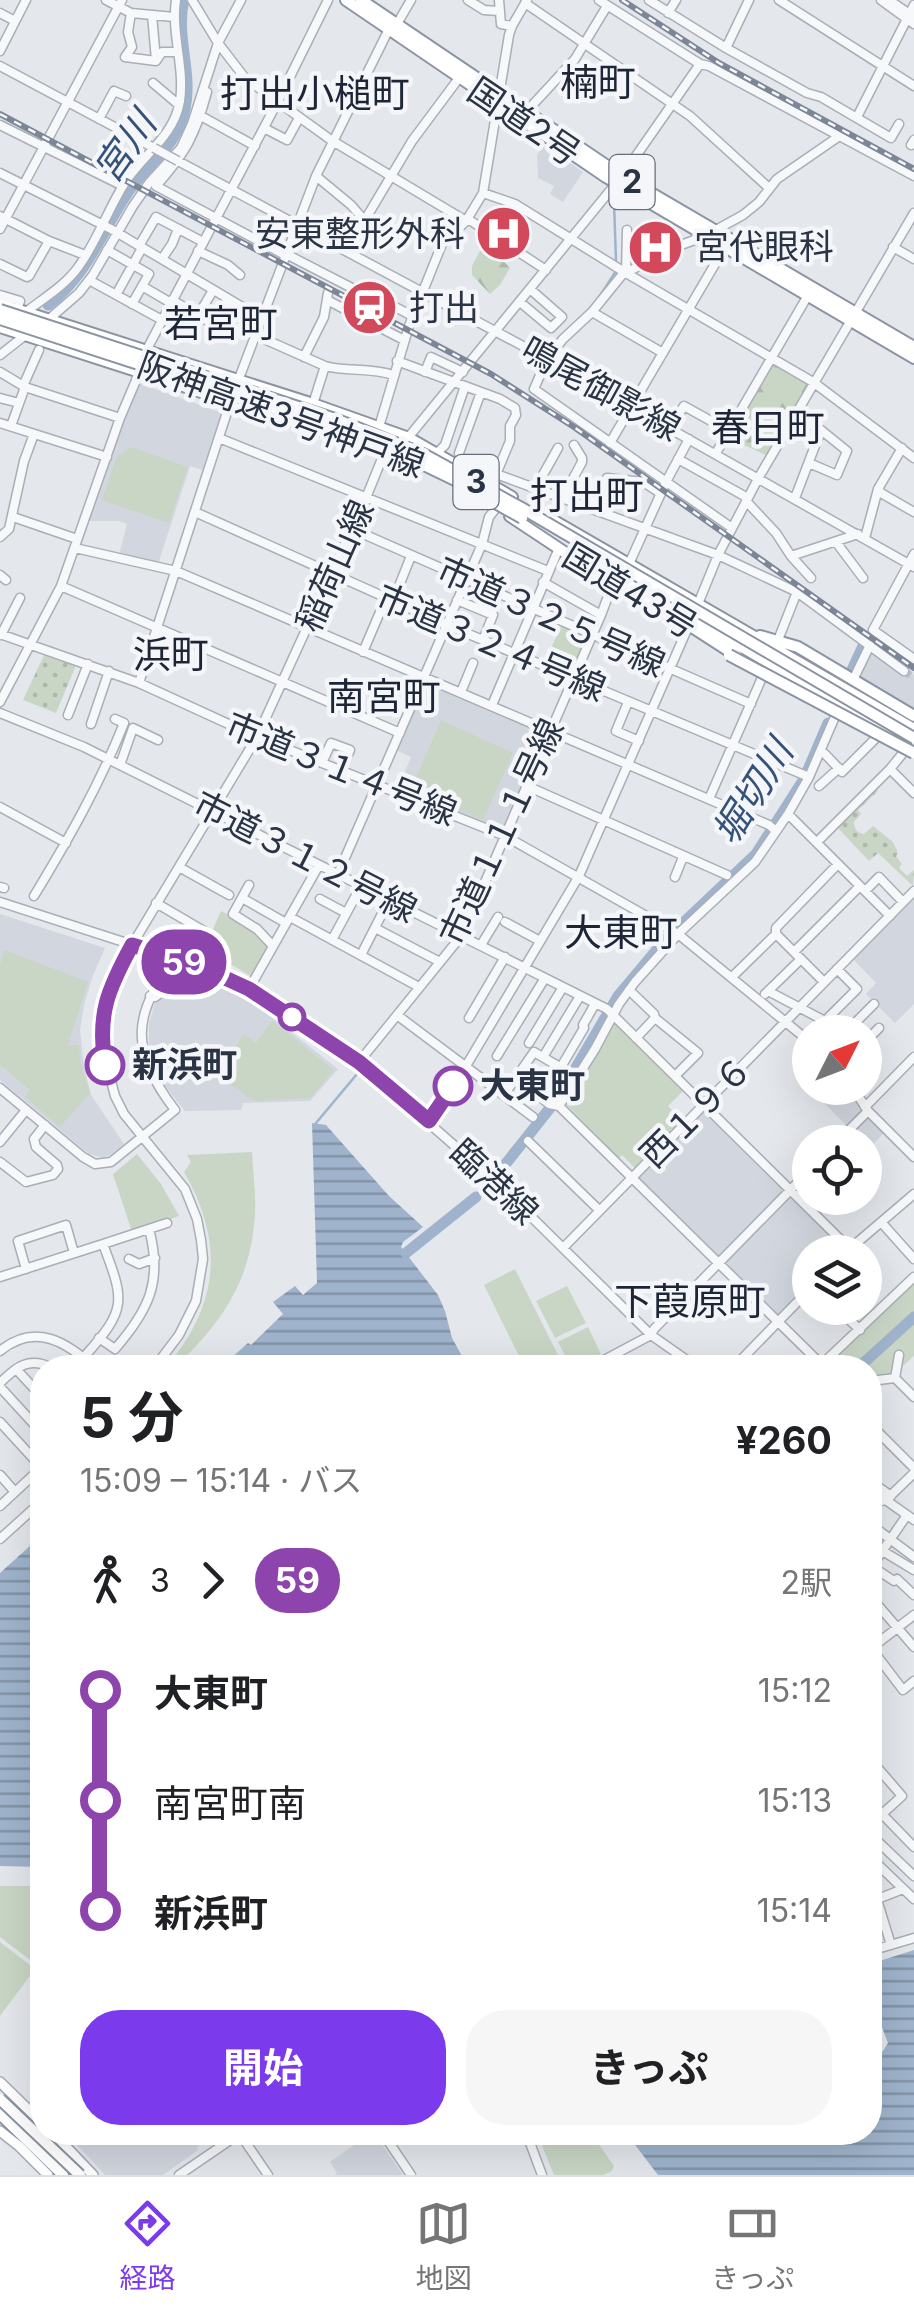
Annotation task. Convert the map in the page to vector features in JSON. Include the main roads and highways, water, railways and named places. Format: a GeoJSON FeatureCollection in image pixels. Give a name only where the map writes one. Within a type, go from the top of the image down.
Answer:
{"type":"FeatureCollection","features":[{"type":"Feature","properties":{"kind":"highway","name":"国道2号"},"geometry":{"type":"LineString","coordinates":[[346,0],[393,26],[620,180],[853,317],[914,358]]}},
{"type":"Feature","properties":{"kind":"highway","name":"国道2号"},"geometry":{"type":"LineString","coordinates":[[361,0],[459,78],[526,112],[620,180]]}},
{"type":"Feature","properties":{"kind":"highway","name":"国道2号"},"geometry":{"type":"LineString","coordinates":[[710,234],[807,297],[910,345]]}},
{"type":"Feature","properties":{"kind":"highway","name":"国道43号"},"geometry":{"type":"LineString","coordinates":[[0,307],[50,318],[409,438],[494,480],[698,604],[914,723]]}},
{"type":"Feature","properties":{"kind":"highway","name":"阪神高速3号神戸線"},"geometry":{"type":"LineString","coordinates":[[0,307],[335,419],[423,454],[525,510],[913,748]]}},
{"type":"Feature","properties":{"kind":"highway","name":"阪神高速3号神戸線"},"geometry":{"type":"LineString","coordinates":[[0,319],[332,427],[420,461],[913,748]]}},
{"type":"Feature","properties":{"kind":"highway","name":"国道43号"},"geometry":{"type":"LineString","coordinates":[[0,327],[385,451],[421,467],[496,508],[623,591],[689,625],[764,672],[913,748]]}},
{"type":"Feature","properties":{"kind":"highway"},"geometry":{"type":"LineString","coordinates":[[689,625],[729,655],[858,726],[913,748]]}},
{"type":"Feature","properties":{"kind":"highway"},"geometry":{"type":"LineString","coordinates":[[754,636],[798,648],[854,680],[914,723]]}},
{"type":"Feature","properties":{"kind":"highway"},"geometry":{"type":"LineString","coordinates":[[754,636],[787,650],[914,723]]}},
{"type":"Feature","properties":{"kind":"highway"},"geometry":{"type":"LineString","coordinates":[[0,2099],[30,2128]]}},
{"type":"Feature","properties":{"kind":"highway"},"geometry":{"type":"LineString","coordinates":[[0,2114],[30,2143]]}},
{"type":"Feature","properties":{"kind":"highway"},"geometry":{"type":"LineString","coordinates":[[32,2145],[63,2175]]}},
{"type":"Feature","properties":{"kind":"highway"},"geometry":{"type":"LineString","coordinates":[[48,2145],[80,2175]]}},
{"type":"Feature","properties":{"kind":"main road"},"geometry":{"type":"LineString","coordinates":[[0,2082],[30,2111]]}},
{"type":"Feature","properties":{"kind":"main road"},"geometry":{"type":"LineString","coordinates":[[0,2131],[48,2175]]}},
{"type":"Feature","properties":{"kind":"main road"},"geometry":{"type":"LineString","coordinates":[[64,2145],[93,2175]]}},
{"type":"Feature","properties":{"kind":"water"},"geometry":{"type":"Polygon","coordinates":[[[312,1123],[326,1125],[389,1196],[423,1227],[401,1247],[438,1295],[461,1355],[234,1355],[248,1343],[251,1345],[283,1314],[273,1302],[295,1286],[303,1295],[317,1283],[312,1123]]]}},
{"type":"Feature","properties":{"kind":"water"},"geometry":{"type":"Polygon","coordinates":[[[30,1546],[30,1867],[0,1866],[0,1573],[30,1546]]]}},
{"type":"Feature","properties":{"kind":"water"},"geometry":{"type":"Polygon","coordinates":[[[914,1950],[914,2175],[658,2175],[635,2145],[882,2145],[882,2052],[888,2043],[882,2027],[882,1960],[914,1950]]]}},
{"type":"Feature","properties":{"kind":"waterway","name":"宮川"},"geometry":{"type":"LineString","coordinates":[[48,305],[74,280],[129,191],[176,134],[187,95],[181,27],[184,0]]}},
{"type":"Feature","properties":{"kind":"waterway"},"geometry":{"type":"LineString","coordinates":[[614,202],[616,261]]}},
{"type":"Feature","properties":{"kind":"waterway"},"geometry":{"type":"LineString","coordinates":[[596,302],[616,271]]}},
{"type":"Feature","properties":{"kind":"waterway","name":"堀切川"},"geometry":{"type":"LineString","coordinates":[[851,672],[863,646]]}},
{"type":"Feature","properties":{"kind":"waterway","name":"堀切川"},"geometry":{"type":"LineString","coordinates":[[500,1171],[558,1098],[618,996],[665,940],[756,854],[804,779],[828,723]]}},
{"type":"Feature","properties":{"kind":"waterway"},"geometry":{"type":"LineString","coordinates":[[316,1123],[357,1074]]}},
{"type":"Feature","properties":{"kind":"waterway","name":"堀切川"},"geometry":{"type":"LineString","coordinates":[[406,1253],[476,1197]]}},
{"type":"Feature","properties":{"kind":"waterway"},"geometry":{"type":"LineString","coordinates":[[872,1355],[914,1317]]}},
{"type":"Feature","properties":{"kind":"tunnel"},"geometry":{"type":"LineString","coordinates":[[904,671],[914,678]]}},
{"type":"Feature","properties":{"kind":"railway"},"geometry":{"type":"LineString","coordinates":[[622,0],[719,63],[914,169]]}},
{"type":"Feature","properties":{"kind":"railway"},"geometry":{"type":"LineString","coordinates":[[0,114],[491,374],[574,427],[914,668]]}},
{"type":"Feature","properties":{"kind":"place","name":"安東整形外科"},"geometry":{"type":"Point","coordinates":[504,234]}},
{"type":"Feature","properties":{"kind":"place","name":"宮代眼科"},"geometry":{"type":"Point","coordinates":[655,247]}},
{"type":"Feature","properties":{"kind":"place","name":"打出"},"geometry":{"type":"Point","coordinates":[370,308]}},
{"type":"Feature","properties":{"kind":"place","name":"新浜町"},"geometry":{"type":"Point","coordinates":[105,1065]}},
{"type":"Feature","properties":{"kind":"place","name":"大東町"},"geometry":{"type":"Point","coordinates":[453,1086]}},
{"type":"Feature","properties":{"kind":"district","name":"楠町"},"geometry":{"type":"Point","coordinates":[598,83]}},
{"type":"Feature","properties":{"kind":"district","name":"打出小槌町"},"geometry":{"type":"Point","coordinates":[315,94]}},
{"type":"Feature","properties":{"kind":"district","name":"若宮町"},"geometry":{"type":"Point","coordinates":[221,324]}},
{"type":"Feature","properties":{"kind":"district","name":"春日町"},"geometry":{"type":"Point","coordinates":[768,428]}},
{"type":"Feature","properties":{"kind":"district","name":"打出町"},"geometry":{"type":"Point","coordinates":[587,496]}},
{"type":"Feature","properties":{"kind":"district","name":"浜町"},"geometry":{"type":"Point","coordinates":[171,655]}},
{"type":"Feature","properties":{"kind":"district","name":"南宮町"},"geometry":{"type":"Point","coordinates":[384,697]}},
{"type":"Feature","properties":{"kind":"district","name":"大東町"},"geometry":{"type":"Point","coordinates":[621,933]}},
{"type":"Feature","properties":{"kind":"district","name":"下葭原町"},"geometry":{"type":"Point","coordinates":[690,1302]}}]}
